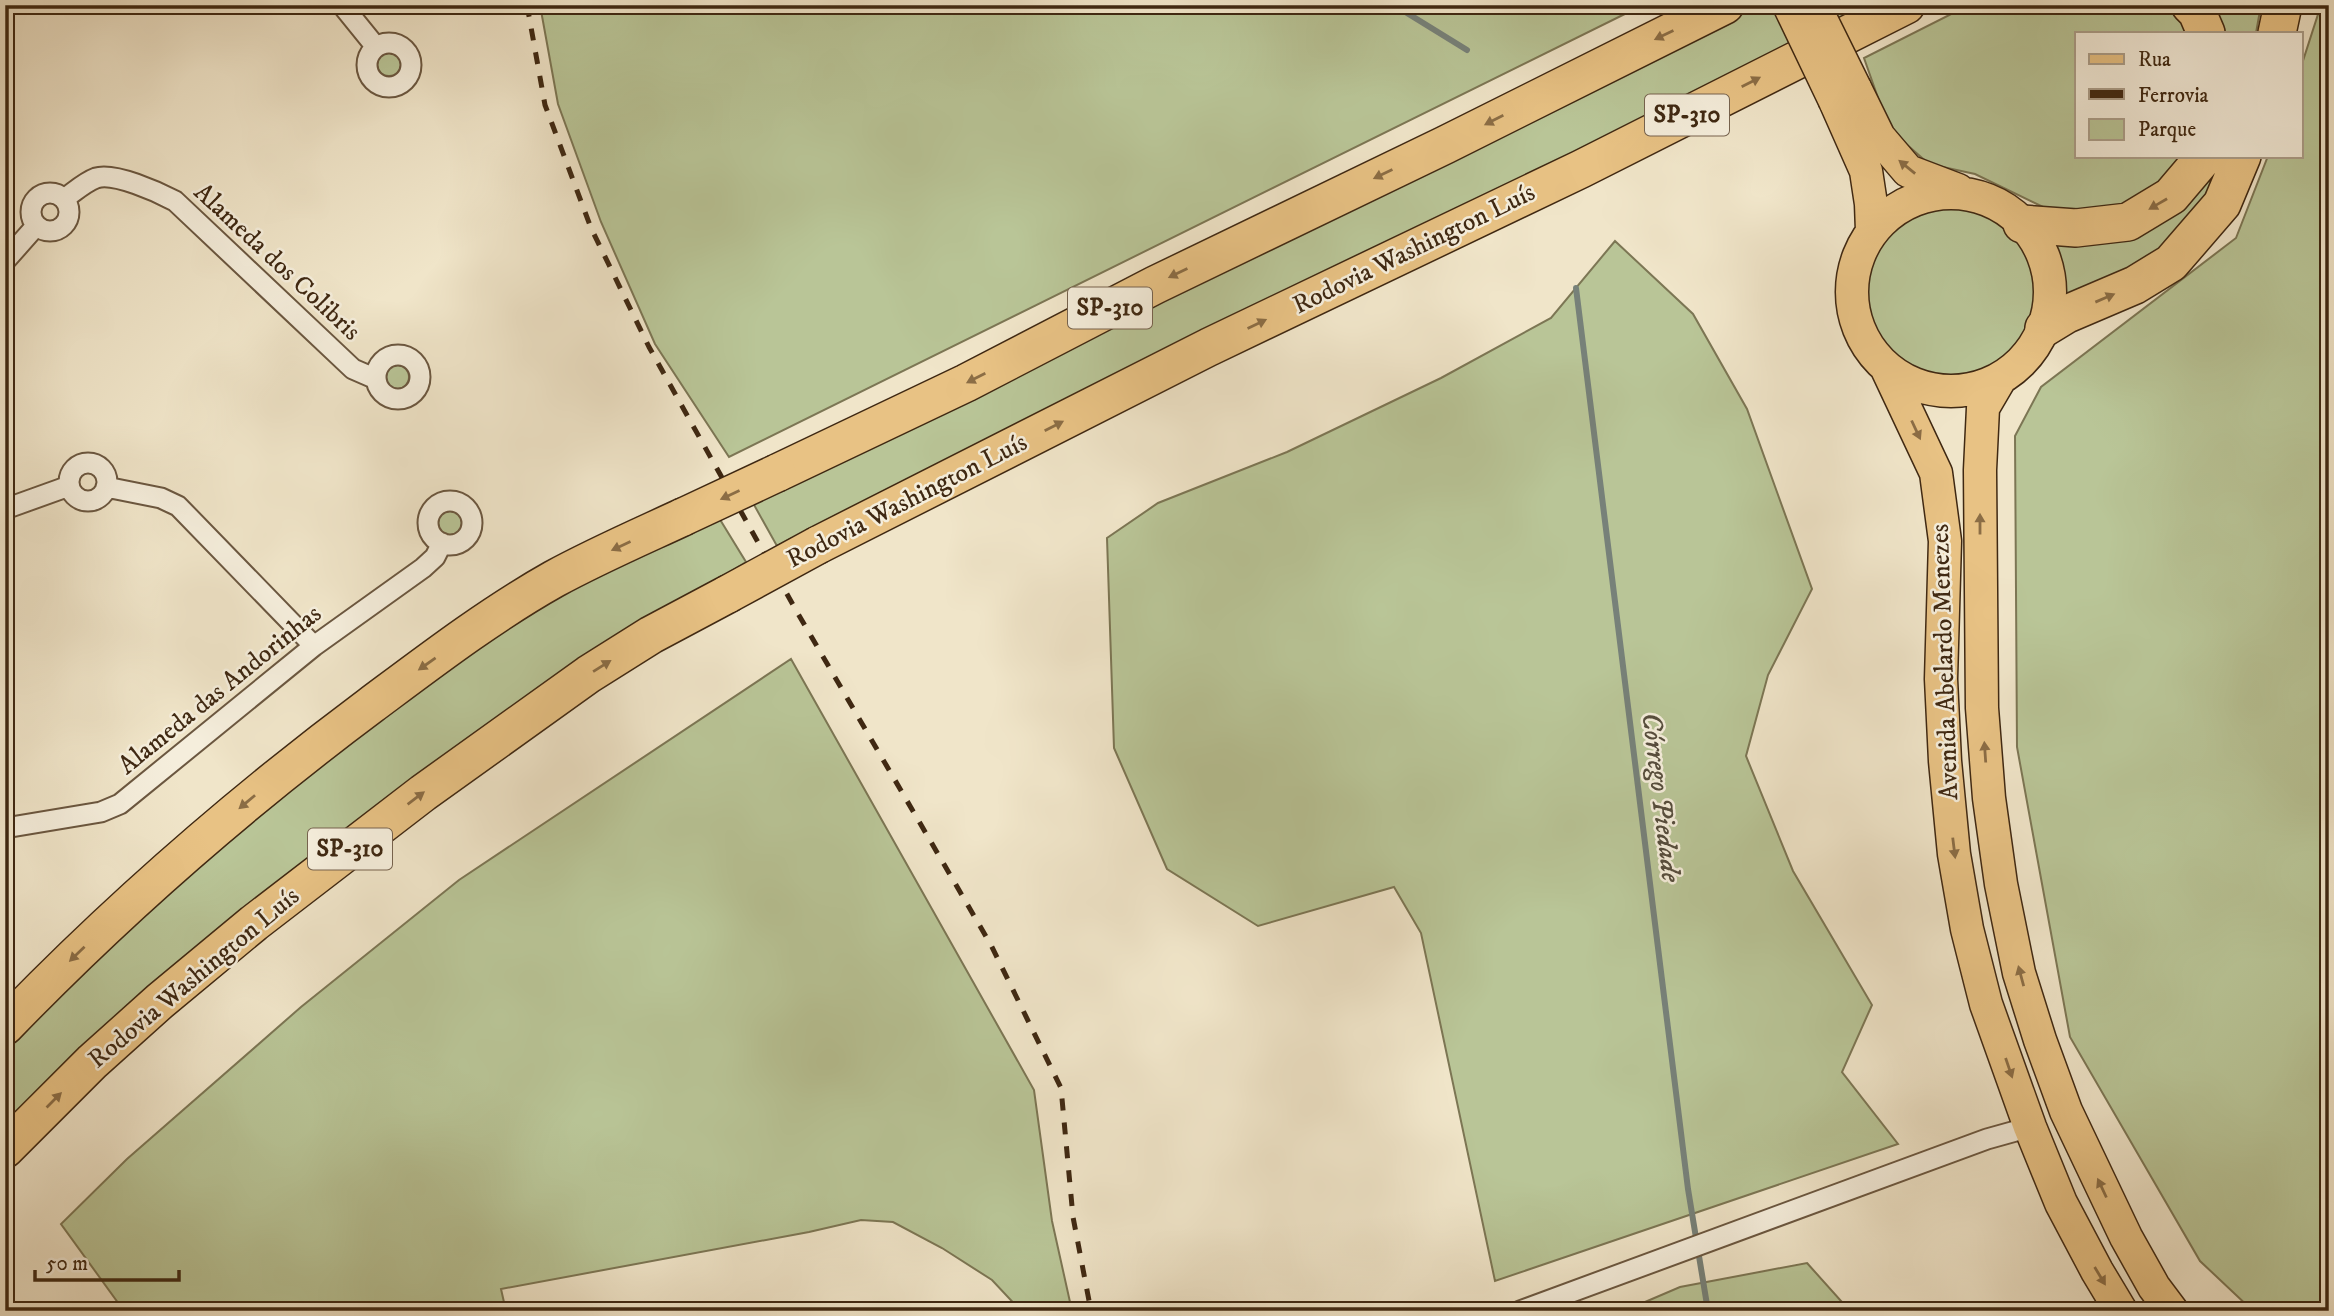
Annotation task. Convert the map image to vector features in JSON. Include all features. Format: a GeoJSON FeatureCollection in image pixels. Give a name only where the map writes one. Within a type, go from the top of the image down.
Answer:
{"type":"FeatureCollection","features":[{"type":"Feature","properties":{"kind":"highway","name":"SP-310"},"geometry":{"type":"LineString","coordinates":[[5,1026],[107,925],[249,799],[408,677],[553,580],[966,383],[1155,285],[1725,5]]}},
{"type":"Feature","properties":{"kind":"highway","name":"Rodovia Washington Luís"},"geometry":{"type":"LineString","coordinates":[[5,1149],[92,1062],[254,923],[423,793],[589,674],[651,635],[818,545],[1209,347],[1581,169],[1906,5]]}},
{"type":"Feature","properties":{"kind":"highway"},"geometry":{"type":"LineString","coordinates":[[1793,61],[1928,5]]}},
{"type":"Feature","properties":{"kind":"highway"},"geometry":{"type":"LineString","coordinates":[[2190,5],[2197,12],[2206,32]]}},
{"type":"Feature","properties":{"kind":"highway"},"geometry":{"type":"LineString","coordinates":[[2277,32],[2283,5]]}},
{"type":"Feature","properties":{"kind":"highway"},"geometry":{"type":"LineString","coordinates":[[2022,224],[2076,228],[2128,222],[2171,196],[2203,158]]}},
{"type":"Feature","properties":{"kind":"highway"},"geometry":{"type":"LineString","coordinates":[[2044,328],[2067,314],[2135,285],[2171,264],[2222,204],[2241,158]]}},
{"type":"Feature","properties":{"kind":"main road"},"geometry":{"type":"LineString","coordinates":[[1789,5],[1845,94],[1908,171],[1992,201],[2013,214],[2041,248],[2048,268],[2049,308],[2044,328],[2033,348],[2018,365],[2000,379],[1965,390],[1930,390],[1907,382],[1887,369],[1867,346],[1855,318],[1852,288],[1857,258],[1872,231],[1887,216],[1906,204],[1947,192],[1969,194]]}},
{"type":"Feature","properties":{"kind":"main road"},"geometry":{"type":"LineString","coordinates":[[1814,5],[1845,94],[1866,172],[1872,231]]}},
{"type":"Feature","properties":{"kind":"main road","name":"Avenida Abelardo Menezes"},"geometry":{"type":"LineString","coordinates":[[1887,369],[1936,474],[1945,541],[1941,679],[1945,761],[1954,854],[1967,929],[1986,1004],[2029,1127],[2061,1203],[2122,1311]]}},
{"type":"Feature","properties":{"kind":"main road","name":"Avenida Abelardo Menezes"},"geometry":{"type":"LineString","coordinates":[[2000,379],[1983,408],[1980,470],[1982,708],[1989,799],[2001,884],[2019,973],[2066,1111],[2126,1237],[2154,1287],[2172,1311]]}},
{"type":"Feature","properties":{"kind":"street"},"geometry":{"type":"LineString","coordinates":[[342,5],[376,47]]}},
{"type":"Feature","properties":{"kind":"street","name":"Alameda dos Colibris"},"geometry":{"type":"LineString","coordinates":[[5,261],[36,226],[52,232],[60,229],[69,215],[64,199],[92,180],[105,177],[151,190],[175,201],[353,369],[376,379]]}},
{"type":"Feature","properties":{"kind":"street"},"geometry":{"type":"LineString","coordinates":[[88,463],[103,470],[106,487],[96,500],[79,499],[72,494],[69,478],[73,470],[88,463]]}},
{"type":"Feature","properties":{"kind":"street"},"geometry":{"type":"LineString","coordinates":[[5,509],[69,486]]}},
{"type":"Feature","properties":{"kind":"street"},"geometry":{"type":"LineString","coordinates":[[106,487],[161,498],[178,506],[314,646]]}},
{"type":"Feature","properties":{"kind":"street","name":"Alameda das Andorinhas"},"geometry":{"type":"LineString","coordinates":[[5,828],[101,812],[120,804],[314,646],[423,568],[435,557],[442,543]]}},
{"type":"Feature","properties":{"kind":"street"},"geometry":{"type":"LineString","coordinates":[[1520,1311],[1987,1139],[2029,1127]]}},
{"type":"Feature","properties":{"kind":"green space"},"geometry":{"type":"Polygon","coordinates":[[[540,5],[1643,5],[729,457],[655,344],[601,222],[558,104],[540,5]]]}},
{"type":"Feature","properties":{"kind":"green space"},"geometry":{"type":"Polygon","coordinates":[[[1757,5],[1881,5],[795,541],[792,538],[777,546],[753,503],[1321,219],[1757,5]]]}},
{"type":"Feature","properties":{"kind":"green space"},"geometry":{"type":"Polygon","coordinates":[[[1969,5],[2172,5],[2191,32],[2075,32],[2075,158],[2186,158],[2162,186],[2124,208],[2073,215],[2043,207],[1975,174],[1929,164],[1889,129],[1864,58],[1969,5]]]}},
{"type":"Feature","properties":{"kind":"green space"},"geometry":{"type":"Polygon","coordinates":[[[2199,5],[2261,5],[2256,32],[2212,32],[2199,5]]]}},
{"type":"Feature","properties":{"kind":"green space"},"geometry":{"type":"Polygon","coordinates":[[[2321,5],[2329,5],[2329,1311],[2253,1311],[2200,1261],[2070,1037],[2017,747],[2015,436],[2041,387],[2236,238],[2267,158],[2302,158],[2302,64],[2321,5]]]}},
{"type":"Feature","properties":{"kind":"green space"},"geometry":{"type":"Polygon","coordinates":[[[389,52],[400,59],[401,64],[394,75],[389,76],[378,69],[377,64],[384,53],[389,52]]]}},
{"type":"Feature","properties":{"kind":"green space"},"geometry":{"type":"Polygon","coordinates":[[[2236,158],[2195,231],[2053,310],[2051,270],[2037,234],[2077,235],[2236,158]]]}},
{"type":"Feature","properties":{"kind":"green space"},"geometry":{"type":"Polygon","coordinates":[[[1951,202],[1969,203],[1986,209],[2015,228],[2034,257],[2040,274],[2040,310],[2034,327],[2015,356],[1986,375],[1969,381],[1951,382],[1933,381],[1916,375],[1887,356],[1868,327],[1862,310],[1861,292],[1862,274],[1868,257],[1887,228],[1916,209],[1933,203],[1951,202]]]}},
{"type":"Feature","properties":{"kind":"green space"},"geometry":{"type":"Polygon","coordinates":[[[1615,241],[1693,314],[1747,409],[1812,589],[1768,675],[1746,756],[1793,871],[1872,1005],[1842,1072],[1898,1144],[1495,1281],[1421,933],[1394,887],[1258,926],[1167,869],[1114,748],[1107,538],[1158,503],[1287,452],[1441,378],[1551,318],[1615,241]]]}},
{"type":"Feature","properties":{"kind":"green space"},"geometry":{"type":"Polygon","coordinates":[[[397,365],[408,372],[409,377],[402,388],[397,389],[386,382],[385,377],[392,366],[397,365]]]}},
{"type":"Feature","properties":{"kind":"green space"},"geometry":{"type":"Polygon","coordinates":[[[450,511],[461,518],[462,523],[455,534],[450,535],[439,528],[438,523],[445,512],[450,511]]]}},
{"type":"Feature","properties":{"kind":"green space"},"geometry":{"type":"Polygon","coordinates":[[[716,513],[746,562],[5,1130],[5,1041],[287,780],[565,587],[716,513]]]}},
{"type":"Feature","properties":{"kind":"green space"},"geometry":{"type":"Polygon","coordinates":[[[791,659],[1034,1090],[1052,1221],[1072,1311],[1021,1311],[992,1280],[942,1248],[893,1222],[861,1220],[501,1289],[506,1311],[124,1311],[61,1224],[127,1159],[301,1007],[459,880],[791,659]]]}},
{"type":"Feature","properties":{"kind":"green space"},"geometry":{"type":"Polygon","coordinates":[[[1807,1263],[1850,1311],[1624,1311],[1680,1287],[1807,1263]]]}},
{"type":"Feature","properties":{"kind":"waterway","name":"Córrego Piedade"},"geometry":{"type":"LineString","coordinates":[[1394,5],[1467,50]]}},
{"type":"Feature","properties":{"kind":"waterway","name":"Córrego Piedade"},"geometry":{"type":"LineString","coordinates":[[1576,288],[1688,1189],[1708,1311]]}},
{"type":"Feature","properties":{"kind":"railway"},"geometry":{"type":"LineString","coordinates":[[527,5],[545,105],[591,228],[649,347],[797,612],[991,945],[1061,1088],[1073,1217],[1091,1311]]}}]}
